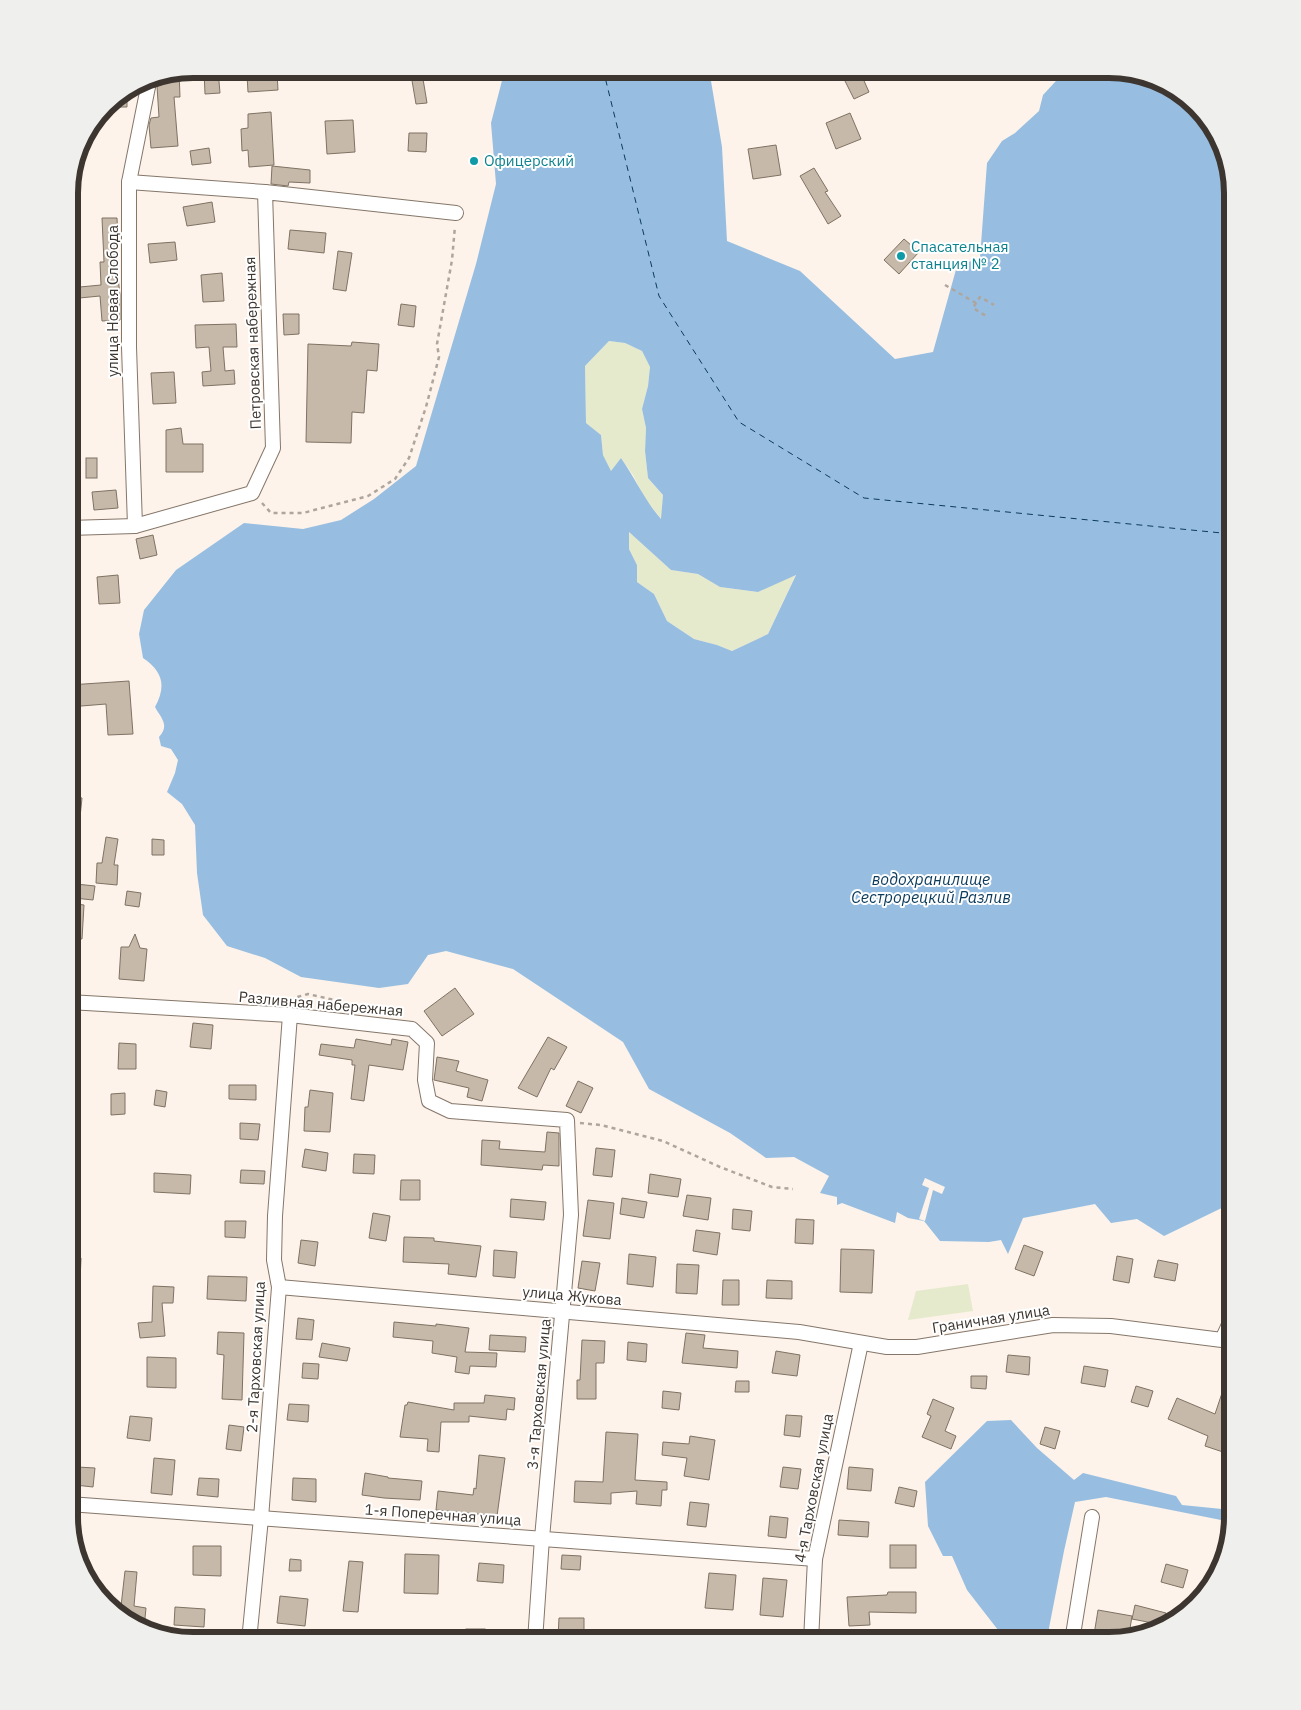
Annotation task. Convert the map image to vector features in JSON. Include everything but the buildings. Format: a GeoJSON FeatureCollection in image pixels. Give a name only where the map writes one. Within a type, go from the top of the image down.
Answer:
{"type":"FeatureCollection","features":[{"type":"Feature","properties":{"kind":"street","name":"улица Новая Слобода"},"geometry":{"type":"LineString","coordinates":[[135,526],[128,347],[129,182],[148,86]]}},
{"type":"Feature","properties":{"kind":"street"},"geometry":{"type":"LineString","coordinates":[[129,182],[265,192],[456,213]]}},
{"type":"Feature","properties":{"kind":"street","name":"Петровская набережная"},"geometry":{"type":"LineString","coordinates":[[252,493],[272,448],[265,192]]}},
{"type":"Feature","properties":{"kind":"street"},"geometry":{"type":"LineString","coordinates":[[78,528],[135,526],[252,493]]}},
{"type":"Feature","properties":{"kind":"street","name":"Разливная набережная"},"geometry":{"type":"LineString","coordinates":[[78,1003],[290,1015],[412,1029],[427,1043],[424,1080],[429,1101],[450,1111],[566,1120]]}},
{"type":"Feature","properties":{"kind":"street","name":"2-я Тарховская улица"},"geometry":{"type":"LineString","coordinates":[[250,1632],[279,1287],[274,1260],[275,1216],[290,1015]]}},
{"type":"Feature","properties":{"kind":"street","name":"3-я Тарховская улица"},"geometry":{"type":"LineString","coordinates":[[536,1632],[542,1538],[571,1215],[570,1161],[566,1120]]}},
{"type":"Feature","properties":{"kind":"street","name":"улица Жукова"},"geometry":{"type":"LineString","coordinates":[[279,1287],[798,1332],[860,1343]]}},
{"type":"Feature","properties":{"kind":"street","name":"Граничная улица"},"geometry":{"type":"LineString","coordinates":[[860,1343],[887,1347],[917,1347],[1053,1324],[1112,1326],[1222,1340],[1224,1336]]}},
{"type":"Feature","properties":{"kind":"street","name":"4-я Тарховская улица"},"geometry":{"type":"LineString","coordinates":[[811,1632],[815,1559],[860,1343]]}},
{"type":"Feature","properties":{"kind":"street","name":"1-я Поперечная улица"},"geometry":{"type":"LineString","coordinates":[[78,1505],[815,1559]]}},
{"type":"Feature","properties":{"kind":"street"},"geometry":{"type":"LineString","coordinates":[[1073,1632],[1092,1517]]}},
{"type":"Feature","properties":{"kind":"path"},"geometry":{"type":"LineString","coordinates":[[252,493],[270,513],[303,513],[368,496],[395,479],[409,458],[426,407],[439,357],[437,344],[452,260],[456,213]]}},
{"type":"Feature","properties":{"kind":"path"},"geometry":{"type":"LineString","coordinates":[[945,285],[976,303]]}},
{"type":"Feature","properties":{"kind":"path"},"geometry":{"type":"LineString","coordinates":[[986,316],[973,308],[980,297],[994,305]]}},
{"type":"Feature","properties":{"kind":"path"},"geometry":{"type":"LineString","coordinates":[[290,1015],[293,1009],[292,1002],[294,998],[308,994],[343,1002],[346,1021]]}},
{"type":"Feature","properties":{"kind":"path"},"geometry":{"type":"LineString","coordinates":[[566,1120],[587,1125],[601,1125],[663,1141],[772,1187],[792,1189]]}},
{"type":"Feature","properties":{"kind":"green space"},"geometry":{"type":"Polygon","coordinates":[[[609,341],[625,343],[642,351],[650,367],[648,386],[642,409],[646,428],[645,451],[648,478],[663,495],[662,520],[644,497],[633,475],[621,458],[611,472],[603,455],[601,435],[586,423],[585,366],[609,341]]]}},
{"type":"Feature","properties":{"kind":"green space"},"geometry":{"type":"Polygon","coordinates":[[[629,532],[671,570],[698,574],[720,587],[758,592],[796,574],[768,634],[732,651],[694,639],[667,621],[654,594],[637,582],[637,565],[629,549],[629,532]]]}},
{"type":"Feature","properties":{"kind":"green space"},"geometry":{"type":"Polygon","coordinates":[[[968,1284],[973,1311],[908,1320],[916,1291],[968,1284]]]}},
{"type":"Feature","properties":{"kind":"water","name":"водохранилище Сестрорецкий Разлив"},"geometry":{"type":"Polygon","coordinates":[[[503,78],[710,78],[722,147],[727,241],[800,271],[895,359],[933,352],[957,266],[980,258],[987,163],[1002,141],[1015,133],[1039,111],[1043,95],[1059,78],[1124,78],[1139,81],[1173,97],[1204,128],[1212,141],[1220,162],[1224,192],[1224,1207],[1164,1236],[1137,1219],[1111,1223],[1095,1204],[1023,1218],[1008,1254],[1001,1240],[989,1242],[940,1241],[924,1221],[908,1218],[897,1212],[895,1223],[842,1203],[837,1205],[837,1197],[820,1193],[829,1176],[794,1157],[766,1158],[730,1133],[649,1089],[623,1042],[513,969],[446,951],[428,955],[408,984],[379,988],[301,977],[265,958],[227,946],[203,915],[197,873],[195,825],[182,804],[167,792],[178,760],[171,749],[161,746],[159,737],[164,729],[164,725],[155,707],[161,692],[161,679],[155,668],[143,658],[139,634],[144,610],[176,570],[244,523],[303,529],[341,520],[374,499],[416,466],[476,264],[496,184],[491,123],[503,78]],[[609,341],[585,366],[586,423],[601,435],[603,455],[611,471],[621,458],[650,505],[661,519],[663,495],[648,478],[645,451],[646,428],[642,409],[648,386],[650,367],[642,351],[625,343],[609,341]],[[629,532],[629,549],[637,565],[637,582],[654,594],[667,621],[694,639],[732,651],[768,634],[796,575],[758,592],[720,587],[698,574],[671,570],[629,532]]]}},
{"type":"Feature","properties":{"kind":"water"},"geometry":{"type":"Polygon","coordinates":[[[1011,1420],[1037,1448],[1074,1480],[1083,1473],[1176,1496],[1182,1505],[1224,1509],[1224,1521],[1106,1497],[1075,1502],[1049,1632],[998,1632],[967,1590],[952,1556],[943,1556],[928,1526],[925,1482],[987,1421],[1011,1420]]]}},
{"type":"Feature","properties":{"kind":"pier"},"geometry":{"type":"Polygon","coordinates":[[[925,1178],[945,1187],[942,1194],[933,1190],[925,1221],[919,1219],[929,1188],[922,1185],[925,1178]]]}},
{"type":"Feature","properties":{"kind":"ferry route"},"geometry":{"type":"LineString","coordinates":[[605,78],[659,296],[739,422],[864,498],[1224,533]]}},
{"type":"Feature","properties":{"kind":"place","name":"Офицерский"},"geometry":{"type":"Point","coordinates":[474,161]}},
{"type":"Feature","properties":{"kind":"place","name":"Спасательная станция № 2"},"geometry":{"type":"Point","coordinates":[901,256]}}]}
